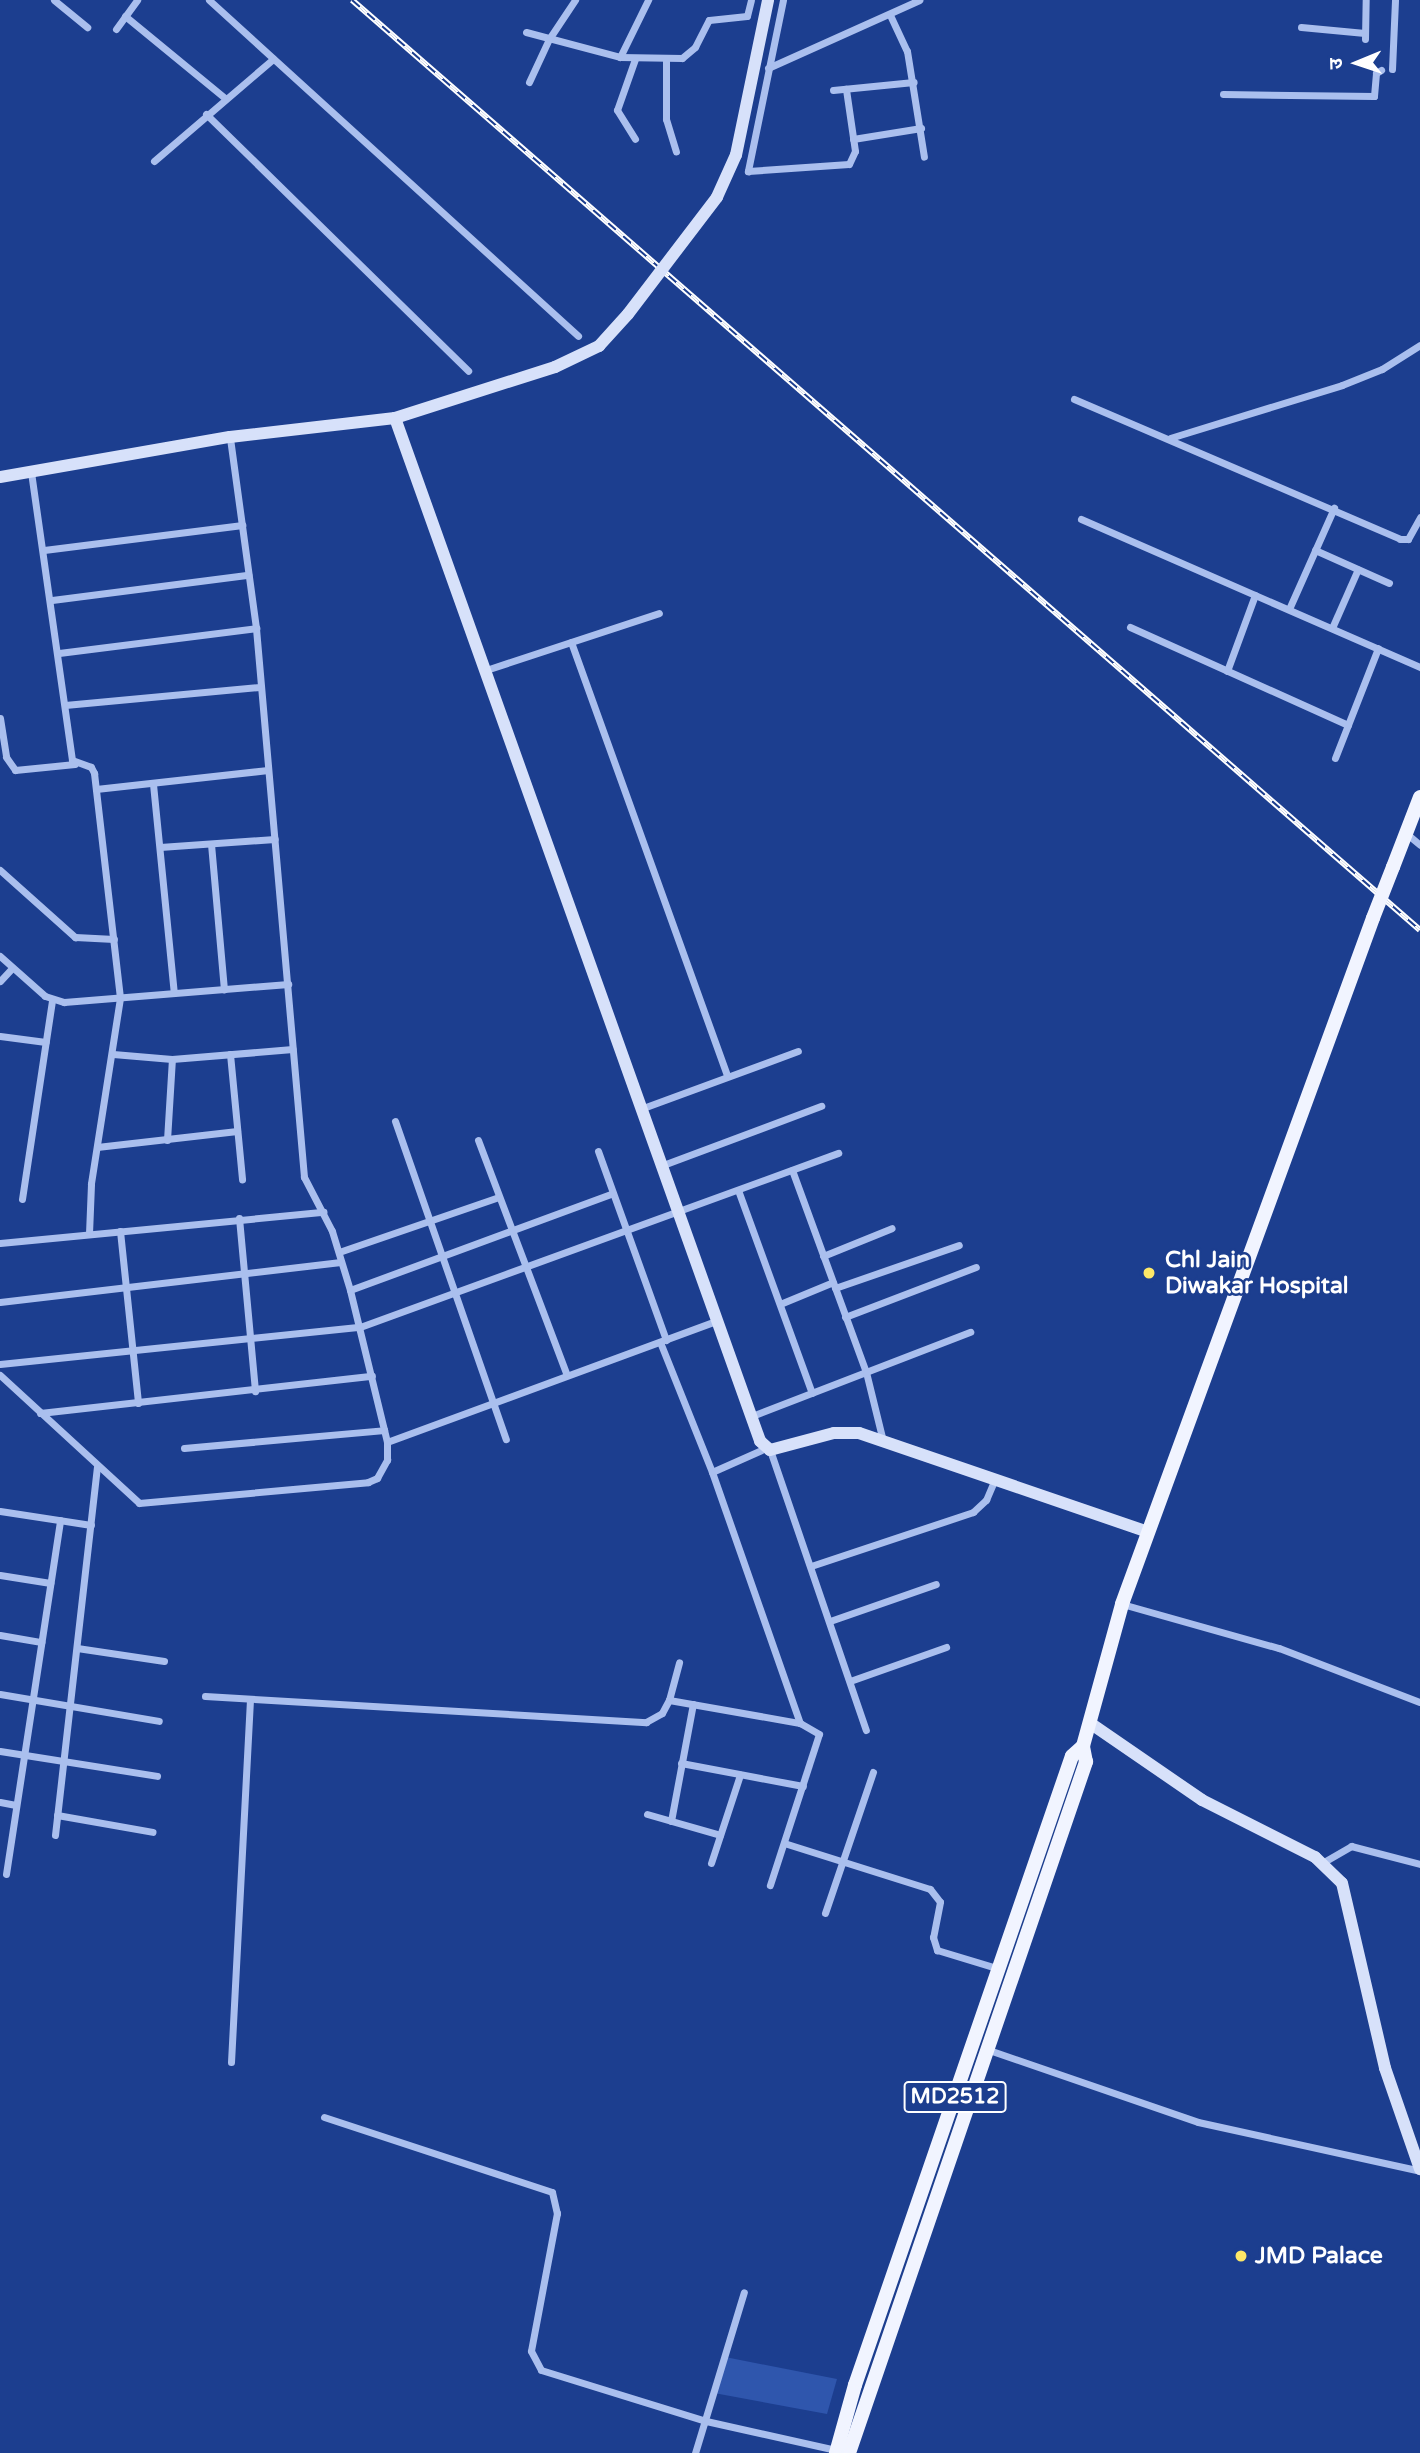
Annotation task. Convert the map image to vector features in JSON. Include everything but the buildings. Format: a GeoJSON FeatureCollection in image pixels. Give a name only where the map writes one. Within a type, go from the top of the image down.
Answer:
{"type":"FeatureCollection","features":[{"type":"Feature","properties":{"kind":"main road","name":"MD2512"},"geometry":{"type":"LineString","coordinates":[[841,2452],[1086,1762],[1083,1746],[1122,1604],[1373,918],[1420,797]]}},
{"type":"Feature","properties":{"kind":"main road","name":"MD2512"},"geometry":{"type":"LineString","coordinates":[[841,2452],[855,2385],[1001,1969],[1072,1756],[1083,1746]]}},
{"type":"Feature","properties":{"kind":"street"},"geometry":{"type":"LineString","coordinates":[[54,0],[87,27]]}},
{"type":"Feature","properties":{"kind":"street"},"geometry":{"type":"LineString","coordinates":[[116,29],[137,0]]}},
{"type":"Feature","properties":{"kind":"street"},"geometry":{"type":"LineString","coordinates":[[209,0],[578,336]]}},
{"type":"Feature","properties":{"kind":"street"},"geometry":{"type":"LineString","coordinates":[[529,82],[549,39],[575,0]]}},
{"type":"Feature","properties":{"kind":"street"},"geometry":{"type":"LineString","coordinates":[[620,57],[648,0]]}},
{"type":"Feature","properties":{"kind":"street"},"geometry":{"type":"LineString","coordinates":[[526,32],[620,57],[666,58],[689,54],[704,27],[716,16],[747,16],[751,0]]}},
{"type":"Feature","properties":{"kind":"street"},"geometry":{"type":"LineString","coordinates":[[0,477],[230,438],[395,418],[555,367],[599,346],[628,314],[717,197],[736,155],[768,0]]}},
{"type":"Feature","properties":{"kind":"street"},"geometry":{"type":"LineString","coordinates":[[783,0],[748,171],[844,166],[853,160],[846,89]]}},
{"type":"Feature","properties":{"kind":"street"},"geometry":{"type":"LineString","coordinates":[[768,68],[890,15],[907,3],[919,0]]}},
{"type":"Feature","properties":{"kind":"street"},"geometry":{"type":"LineString","coordinates":[[1301,27],[1365,36],[1366,0]]}},
{"type":"Feature","properties":{"kind":"street"},"geometry":{"type":"LineString","coordinates":[[1392,69],[1395,0]]}},
{"type":"Feature","properties":{"kind":"street"},"geometry":{"type":"LineString","coordinates":[[890,15],[914,82],[924,156]]}},
{"type":"Feature","properties":{"kind":"street"},"geometry":{"type":"LineString","coordinates":[[125,16],[225,98]]}},
{"type":"Feature","properties":{"kind":"street"},"geometry":{"type":"LineString","coordinates":[[666,58],[666,119],[677,152]]}},
{"type":"Feature","properties":{"kind":"street"},"geometry":{"type":"LineString","coordinates":[[154,161],[273,59]]}},
{"type":"Feature","properties":{"kind":"street"},"geometry":{"type":"LineString","coordinates":[[635,59],[617,110],[635,139]]}},
{"type":"Feature","properties":{"kind":"street"},"geometry":{"type":"LineString","coordinates":[[1223,94],[1374,96],[1376,73],[1381,69]]}},
{"type":"Feature","properties":{"kind":"street"},"geometry":{"type":"LineString","coordinates":[[833,90],[914,82]]}},
{"type":"Feature","properties":{"kind":"street"},"geometry":{"type":"LineString","coordinates":[[206,114],[468,371]]}},
{"type":"Feature","properties":{"kind":"street"},"geometry":{"type":"LineString","coordinates":[[853,139],[921,128]]}},
{"type":"Feature","properties":{"kind":"street"},"geometry":{"type":"LineString","coordinates":[[1169,438],[1342,385],[1382,369],[1420,345]]}},
{"type":"Feature","properties":{"kind":"street"},"geometry":{"type":"LineString","coordinates":[[1074,399],[1404,540],[1420,517]]}},
{"type":"Feature","properties":{"kind":"street"},"geometry":{"type":"LineString","coordinates":[[395,418],[752,1416],[768,1449],[830,1621],[866,1730]]}},
{"type":"Feature","properties":{"kind":"street"},"geometry":{"type":"LineString","coordinates":[[0,1375],[128,1496],[154,1504],[368,1482],[383,1470],[387,1442],[360,1327],[324,1212],[312,1198],[304,1177],[256,628],[230,438]]}},
{"type":"Feature","properties":{"kind":"street"},"geometry":{"type":"LineString","coordinates":[[31,471],[75,764]]}},
{"type":"Feature","properties":{"kind":"street"},"geometry":{"type":"LineString","coordinates":[[1289,608],[1334,508]]}},
{"type":"Feature","properties":{"kind":"street"},"geometry":{"type":"LineString","coordinates":[[1080,519],[1420,667]]}},
{"type":"Feature","properties":{"kind":"street"},"geometry":{"type":"LineString","coordinates":[[44,550],[242,526]]}},
{"type":"Feature","properties":{"kind":"street"},"geometry":{"type":"LineString","coordinates":[[1315,550],[1389,583]]}},
{"type":"Feature","properties":{"kind":"street"},"geometry":{"type":"LineString","coordinates":[[1332,628],[1358,569]]}},
{"type":"Feature","properties":{"kind":"street"},"geometry":{"type":"LineString","coordinates":[[52,600],[248,575]]}},
{"type":"Feature","properties":{"kind":"street"},"geometry":{"type":"LineString","coordinates":[[1227,671],[1255,595]]}},
{"type":"Feature","properties":{"kind":"street"},"geometry":{"type":"LineString","coordinates":[[485,670],[659,613]]}},
{"type":"Feature","properties":{"kind":"street"},"geometry":{"type":"LineString","coordinates":[[1130,627],[1348,725]]}},
{"type":"Feature","properties":{"kind":"street"},"geometry":{"type":"LineString","coordinates":[[59,653],[256,628]]}},
{"type":"Feature","properties":{"kind":"street"},"geometry":{"type":"LineString","coordinates":[[571,642],[727,1075]]}},
{"type":"Feature","properties":{"kind":"street"},"geometry":{"type":"LineString","coordinates":[[1335,758],[1378,648]]}},
{"type":"Feature","properties":{"kind":"street"},"geometry":{"type":"LineString","coordinates":[[65,705],[260,687]]}},
{"type":"Feature","properties":{"kind":"street"},"geometry":{"type":"LineString","coordinates":[[0,718],[6,757],[15,770],[75,764],[91,767],[96,789],[120,998],[97,1147],[89,1234]]}},
{"type":"Feature","properties":{"kind":"street"},"geometry":{"type":"LineString","coordinates":[[96,789],[268,770]]}},
{"type":"Feature","properties":{"kind":"street"},"geometry":{"type":"LineString","coordinates":[[153,784],[174,993]]}},
{"type":"Feature","properties":{"kind":"street"},"geometry":{"type":"LineString","coordinates":[[1406,833],[1420,845]]}},
{"type":"Feature","properties":{"kind":"street"},"geometry":{"type":"LineString","coordinates":[[160,847],[275,839]]}},
{"type":"Feature","properties":{"kind":"street"},"geometry":{"type":"LineString","coordinates":[[211,844],[225,989]]}},
{"type":"Feature","properties":{"kind":"street"},"geometry":{"type":"LineString","coordinates":[[0,870],[75,937],[114,939]]}},
{"type":"Feature","properties":{"kind":"street"},"geometry":{"type":"LineString","coordinates":[[0,956],[52,1001],[288,984]]}},
{"type":"Feature","properties":{"kind":"street"},"geometry":{"type":"LineString","coordinates":[[0,981],[12,968]]}},
{"type":"Feature","properties":{"kind":"street"},"geometry":{"type":"LineString","coordinates":[[22,1199],[52,1001]]}},
{"type":"Feature","properties":{"kind":"street"},"geometry":{"type":"LineString","coordinates":[[0,1036],[46,1042]]}},
{"type":"Feature","properties":{"kind":"street"},"geometry":{"type":"LineString","coordinates":[[113,1054],[172,1059],[293,1049]]}},
{"type":"Feature","properties":{"kind":"street"},"geometry":{"type":"LineString","coordinates":[[643,1108],[798,1051]]}},
{"type":"Feature","properties":{"kind":"street"},"geometry":{"type":"LineString","coordinates":[[230,1054],[242,1179]]}},
{"type":"Feature","properties":{"kind":"street"},"geometry":{"type":"LineString","coordinates":[[167,1140],[172,1059]]}},
{"type":"Feature","properties":{"kind":"street"},"geometry":{"type":"LineString","coordinates":[[663,1165],[821,1106]]}},
{"type":"Feature","properties":{"kind":"street"},"geometry":{"type":"LineString","coordinates":[[395,1121],[458,1294],[506,1440]]}},
{"type":"Feature","properties":{"kind":"street"},"geometry":{"type":"LineString","coordinates":[[97,1147],[237,1131]]}},
{"type":"Feature","properties":{"kind":"street"},"geometry":{"type":"LineString","coordinates":[[478,1140],[567,1375]]}},
{"type":"Feature","properties":{"kind":"street"},"geometry":{"type":"LineString","coordinates":[[598,1151],[800,1723]]}},
{"type":"Feature","properties":{"kind":"street"},"geometry":{"type":"LineString","coordinates":[[0,1364],[360,1327],[627,1233],[838,1153]]}},
{"type":"Feature","properties":{"kind":"street"},"geometry":{"type":"LineString","coordinates":[[792,1170],[866,1372],[883,1441]]}},
{"type":"Feature","properties":{"kind":"street"},"geometry":{"type":"LineString","coordinates":[[738,1190],[812,1393]]}},
{"type":"Feature","properties":{"kind":"street"},"geometry":{"type":"LineString","coordinates":[[350,1290],[613,1193]]}},
{"type":"Feature","properties":{"kind":"street"},"geometry":{"type":"LineString","coordinates":[[338,1252],[499,1197]]}},
{"type":"Feature","properties":{"kind":"street"},"geometry":{"type":"LineString","coordinates":[[0,1243],[239,1218],[324,1212]]}},
{"type":"Feature","properties":{"kind":"street"},"geometry":{"type":"LineString","coordinates":[[239,1218],[255,1391]]}},
{"type":"Feature","properties":{"kind":"street"},"geometry":{"type":"LineString","coordinates":[[823,1256],[892,1228]]}},
{"type":"Feature","properties":{"kind":"street"},"geometry":{"type":"LineString","coordinates":[[120,1231],[138,1403]]}},
{"type":"Feature","properties":{"kind":"street"},"geometry":{"type":"LineString","coordinates":[[780,1304],[959,1245]]}},
{"type":"Feature","properties":{"kind":"street"},"geometry":{"type":"LineString","coordinates":[[0,1302],[341,1262]]}},
{"type":"Feature","properties":{"kind":"street"},"geometry":{"type":"LineString","coordinates":[[845,1317],[976,1267]]}},
{"type":"Feature","properties":{"kind":"street"},"geometry":{"type":"LineString","coordinates":[[387,1442],[718,1319]]}},
{"type":"Feature","properties":{"kind":"street"},"geometry":{"type":"LineString","coordinates":[[752,1416],[970,1332]]}},
{"type":"Feature","properties":{"kind":"street"},"geometry":{"type":"LineString","coordinates":[[40,1413],[372,1376]]}},
{"type":"Feature","properties":{"kind":"street"},"geometry":{"type":"LineString","coordinates":[[184,1448],[384,1430]]}},
{"type":"Feature","properties":{"kind":"street"},"geometry":{"type":"LineString","coordinates":[[712,1472],[768,1449],[847,1432],[883,1441],[1148,1532]]}},
{"type":"Feature","properties":{"kind":"street"},"geometry":{"type":"LineString","coordinates":[[55,1835],[97,1467]]}},
{"type":"Feature","properties":{"kind":"street"},"geometry":{"type":"LineString","coordinates":[[810,1566],[973,1512],[986,1500],[995,1479]]}},
{"type":"Feature","properties":{"kind":"street"},"geometry":{"type":"LineString","coordinates":[[0,1511],[91,1525]]}},
{"type":"Feature","properties":{"kind":"street"},"geometry":{"type":"LineString","coordinates":[[6,1874],[4,1856],[16,1805],[60,1520]]}},
{"type":"Feature","properties":{"kind":"street"},"geometry":{"type":"LineString","coordinates":[[0,1575],[50,1583]]}},
{"type":"Feature","properties":{"kind":"street"},"geometry":{"type":"LineString","coordinates":[[830,1621],[936,1584]]}},
{"type":"Feature","properties":{"kind":"street"},"geometry":{"type":"LineString","coordinates":[[1122,1604],[1279,1648],[1420,1702]]}},
{"type":"Feature","properties":{"kind":"street"},"geometry":{"type":"LineString","coordinates":[[0,1635],[41,1642]]}},
{"type":"Feature","properties":{"kind":"street"},"geometry":{"type":"LineString","coordinates":[[850,1681],[946,1647]]}},
{"type":"Feature","properties":{"kind":"street"},"geometry":{"type":"LineString","coordinates":[[77,1648],[164,1661]]}},
{"type":"Feature","properties":{"kind":"street"},"geometry":{"type":"LineString","coordinates":[[205,1696],[646,1722],[662,1713],[670,1700],[679,1662]]}},
{"type":"Feature","properties":{"kind":"street"},"geometry":{"type":"LineString","coordinates":[[0,1694],[159,1721]]}},
{"type":"Feature","properties":{"kind":"street"},"geometry":{"type":"LineString","coordinates":[[231,2062],[250,1699]]}},
{"type":"Feature","properties":{"kind":"street"},"geometry":{"type":"LineString","coordinates":[[670,1700],[800,1723],[819,1734],[770,1885]]}},
{"type":"Feature","properties":{"kind":"street"},"geometry":{"type":"LineString","coordinates":[[671,1821],[694,1704]]}},
{"type":"Feature","properties":{"kind":"street"},"geometry":{"type":"LineString","coordinates":[[1090,1723],[1202,1800],[1322,1863],[1342,1884],[1350,1904],[1385,2068],[1420,2170]]}},
{"type":"Feature","properties":{"kind":"street"},"geometry":{"type":"LineString","coordinates":[[0,1751],[157,1776]]}},
{"type":"Feature","properties":{"kind":"street"},"geometry":{"type":"LineString","coordinates":[[681,1763],[803,1786]]}},
{"type":"Feature","properties":{"kind":"street"},"geometry":{"type":"LineString","coordinates":[[825,1913],[873,1772]]}},
{"type":"Feature","properties":{"kind":"street"},"geometry":{"type":"LineString","coordinates":[[711,1863],[740,1775]]}},
{"type":"Feature","properties":{"kind":"street"},"geometry":{"type":"LineString","coordinates":[[0,1802],[16,1805]]}},
{"type":"Feature","properties":{"kind":"street"},"geometry":{"type":"LineString","coordinates":[[647,1814],[720,1835]]}},
{"type":"Feature","properties":{"kind":"street"},"geometry":{"type":"LineString","coordinates":[[57,1815],[153,1832]]}},
{"type":"Feature","properties":{"kind":"street"},"geometry":{"type":"LineString","coordinates":[[784,1843],[930,1889],[940,1902],[933,1937],[937,1950],[1001,1969]]}},
{"type":"Feature","properties":{"kind":"street"},"geometry":{"type":"LineString","coordinates":[[1322,1863],[1351,1846],[1420,1864]]}},
{"type":"Feature","properties":{"kind":"street"},"geometry":{"type":"LineString","coordinates":[[985,2049],[1198,2122],[1420,2170]]}},
{"type":"Feature","properties":{"kind":"street"},"geometry":{"type":"LineString","coordinates":[[324,2117],[552,2192],[558,2213],[534,2332],[533,2361],[550,2376],[706,2421],[841,2452]]}},
{"type":"Feature","properties":{"kind":"street"},"geometry":{"type":"LineString","coordinates":[[695,2453],[744,2292]]}},
{"type":"Feature","properties":{"kind":"shaded area"},"geometry":{"type":"Polygon","coordinates":[[[725,2357],[837,2379],[827,2414],[714,2393],[725,2357]]]}},
{"type":"Feature","properties":{"kind":"railway"},"geometry":{"type":"LineString","coordinates":[[352,0],[1420,930]]}},
{"type":"Feature","properties":{"kind":"place","name":"Chl Jain Diwakar Hospital"},"geometry":{"type":"Point","coordinates":[1149,1273]}},
{"type":"Feature","properties":{"kind":"place","name":"JMD Palace"},"geometry":{"type":"Point","coordinates":[1241,2256]}}]}
